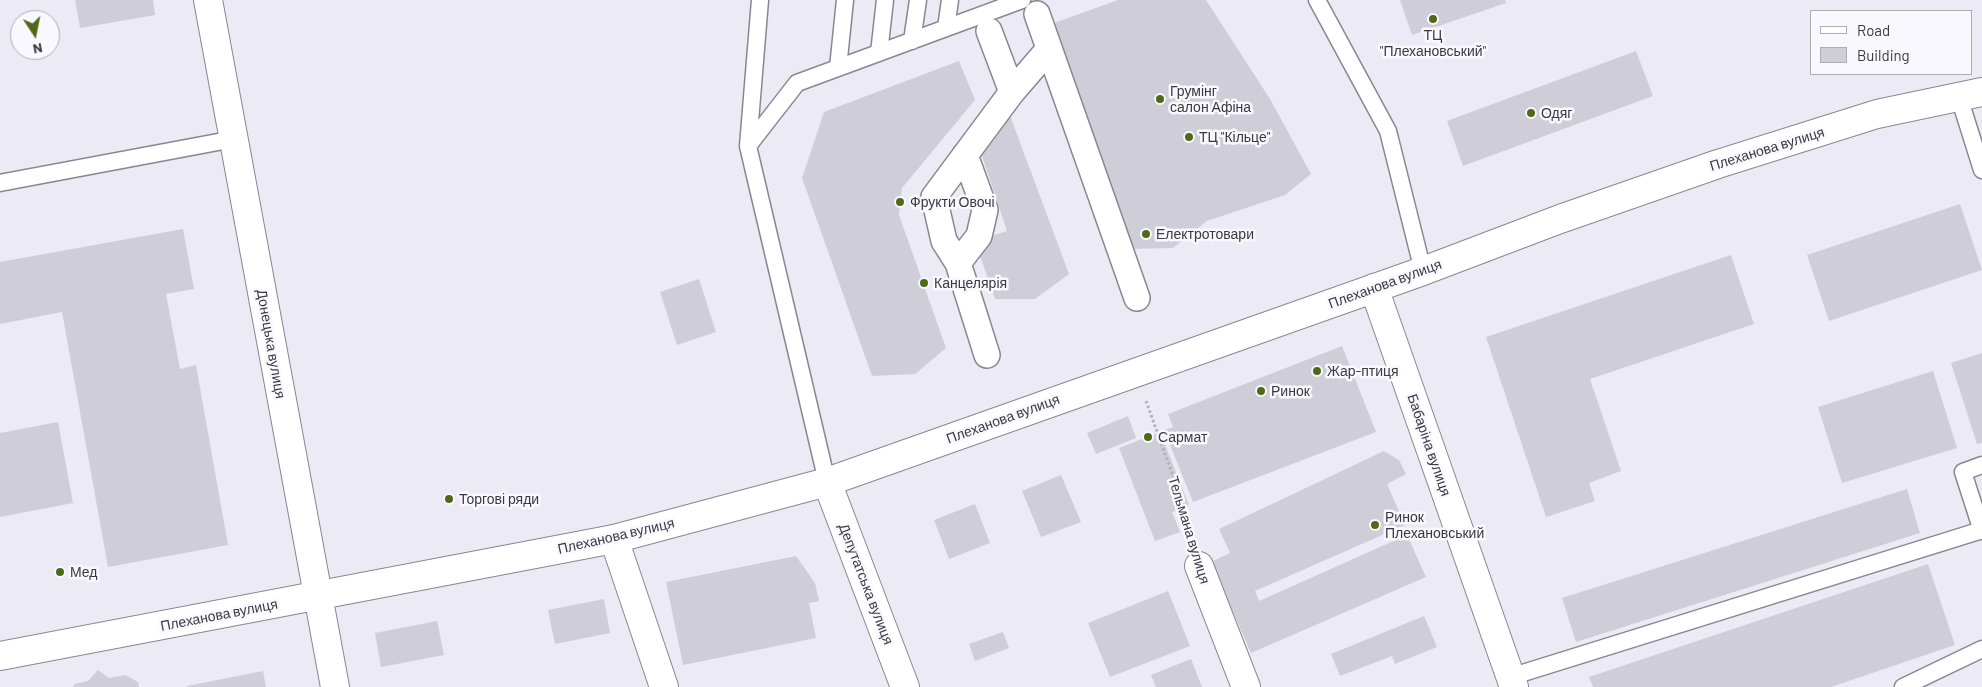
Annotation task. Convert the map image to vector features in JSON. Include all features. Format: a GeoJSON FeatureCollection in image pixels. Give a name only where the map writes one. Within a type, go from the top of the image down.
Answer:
{"type":"FeatureCollection","features":[{"type":"Feature","properties":{"kind":"street","name":"Донецька вулиця"},"geometry":{"type":"LineString","coordinates":[[208,0],[335,687]]}},
{"type":"Feature","properties":{"kind":"street"},"geometry":{"type":"LineString","coordinates":[[1024,4],[1049,49],[1137,298]]}},
{"type":"Feature","properties":{"kind":"street"},"geometry":{"type":"LineString","coordinates":[[986,15],[1012,92]]}},
{"type":"Feature","properties":{"kind":"street"},"geometry":{"type":"LineString","coordinates":[[987,355],[958,263],[944,241],[934,197],[1012,92],[1049,49]]}},
{"type":"Feature","properties":{"kind":"street","name":"Плеханова вулиця"},"geometry":{"type":"LineString","coordinates":[[0,656],[614,539],[827,482],[1422,271],[1560,218],[1718,164],[1877,114],[1970,95]]}},
{"type":"Feature","properties":{"kind":"street"},"geometry":{"type":"LineString","coordinates":[[958,263],[979,236],[986,210],[965,155]]}},
{"type":"Feature","properties":{"kind":"street","name":"Бабаріна вулиця"},"geometry":{"type":"LineString","coordinates":[[1374,288],[1512,682]]}},
{"type":"Feature","properties":{"kind":"street","name":"Депутатська вулиця"},"geometry":{"type":"LineString","coordinates":[[827,482],[905,687]]}},
{"type":"Feature","properties":{"kind":"street"},"geometry":{"type":"LineString","coordinates":[[614,539],[664,687]]}},
{"type":"Feature","properties":{"kind":"street","name":"Тельмана вулиця"},"geometry":{"type":"LineString","coordinates":[[1199,566],[1246,687]]}},
{"type":"Feature","properties":{"kind":"lane"},"geometry":{"type":"LineString","coordinates":[[760,0],[748,146],[827,482]]}},
{"type":"Feature","properties":{"kind":"lane"},"geometry":{"type":"LineString","coordinates":[[838,68],[846,0]]}},
{"type":"Feature","properties":{"kind":"lane"},"geometry":{"type":"LineString","coordinates":[[879,53],[885,0]]}},
{"type":"Feature","properties":{"kind":"lane"},"geometry":{"type":"LineString","coordinates":[[912,41],[918,0]]}},
{"type":"Feature","properties":{"kind":"lane"},"geometry":{"type":"LineString","coordinates":[[946,28],[950,0]]}},
{"type":"Feature","properties":{"kind":"lane"},"geometry":{"type":"LineString","coordinates":[[1317,0],[1388,131],[1422,271]]}},
{"type":"Feature","properties":{"kind":"lane"},"geometry":{"type":"LineString","coordinates":[[1325,0],[1328,20]]}},
{"type":"Feature","properties":{"kind":"lane"},"geometry":{"type":"LineString","coordinates":[[748,146],[797,83],[946,28],[1024,4]]}},
{"type":"Feature","properties":{"kind":"lane"},"geometry":{"type":"LineString","coordinates":[[1970,95],[1982,170]]}},
{"type":"Feature","properties":{"kind":"lane"},"geometry":{"type":"LineString","coordinates":[[0,184],[234,139]]}},
{"type":"Feature","properties":{"kind":"lane"},"geometry":{"type":"LineString","coordinates":[[1512,682],[1982,531],[1963,472],[1982,465]]}},
{"type":"Feature","properties":{"kind":"lane"},"geometry":{"type":"LineString","coordinates":[[1904,687],[1982,649]]}},
{"type":"Feature","properties":{"kind":"path","name":"Тельмана вулиця"},"geometry":{"type":"LineString","coordinates":[[1135,372],[1186,512],[1199,566]]}},
{"type":"Feature","properties":{"kind":"building"},"geometry":{"type":"Polygon","coordinates":[[[75,0],[153,0],[155,15],[80,28],[75,0]]]}},
{"type":"Feature","properties":{"kind":"building","name":"ТЦ \"Кільце\""},"geometry":{"type":"Polygon","coordinates":[[[1118,0],[1206,0],[1270,99],[1311,174],[1285,195],[1207,221],[1173,248],[1127,249],[1046,26],[1118,0]]]}},
{"type":"Feature","properties":{"kind":"building","name":"ТЦ \"Плехановський\""},"geometry":{"type":"Polygon","coordinates":[[[1400,0],[1505,0],[1506,3],[1412,35],[1400,0]]]}},
{"type":"Feature","properties":{"kind":"building"},"geometry":{"type":"Polygon","coordinates":[[[1636,51],[1653,96],[1463,166],[1447,121],[1636,51]]]}},
{"type":"Feature","properties":{"kind":"building"},"geometry":{"type":"Polygon","coordinates":[[[959,61],[975,100],[902,188],[899,215],[946,348],[915,374],[872,376],[802,178],[824,112],[959,61]]]}},
{"type":"Feature","properties":{"kind":"building"},"geometry":{"type":"Polygon","coordinates":[[[1009,113],[1069,274],[1035,299],[995,299],[975,241],[1007,231],[978,144],[1009,113]]]}},
{"type":"Feature","properties":{"kind":"building"},"geometry":{"type":"Polygon","coordinates":[[[1960,204],[1982,270],[1829,321],[1807,255],[1960,204]]]}},
{"type":"Feature","properties":{"kind":"building"},"geometry":{"type":"Polygon","coordinates":[[[183,229],[194,289],[166,294],[180,369],[196,365],[228,545],[108,567],[62,312],[0,324],[0,262],[183,229]]]}},
{"type":"Feature","properties":{"kind":"building"},"geometry":{"type":"Polygon","coordinates":[[[1731,255],[1754,324],[1590,379],[1621,471],[1589,483],[1595,501],[1546,517],[1486,337],[1731,255]]]}},
{"type":"Feature","properties":{"kind":"building"},"geometry":{"type":"Polygon","coordinates":[[[699,279],[716,332],[677,345],[660,292],[699,279]]]}},
{"type":"Feature","properties":{"kind":"building"},"geometry":{"type":"Polygon","coordinates":[[[1342,346],[1376,432],[1193,502],[1164,430],[1173,427],[1168,414],[1342,346]]]}},
{"type":"Feature","properties":{"kind":"building"},"geometry":{"type":"Polygon","coordinates":[[[1982,353],[1982,443],[1977,444],[1951,363],[1982,353]]]}},
{"type":"Feature","properties":{"kind":"building"},"geometry":{"type":"Polygon","coordinates":[[[1933,371],[1957,448],[1842,483],[1818,407],[1933,371]]]}},
{"type":"Feature","properties":{"kind":"building"},"geometry":{"type":"Polygon","coordinates":[[[1128,416],[1136,438],[1096,454],[1087,433],[1128,416]]]}},
{"type":"Feature","properties":{"kind":"building"},"geometry":{"type":"Polygon","coordinates":[[[58,422],[73,503],[0,517],[0,433],[58,422]]]}},
{"type":"Feature","properties":{"kind":"building"},"geometry":{"type":"Polygon","coordinates":[[[1160,432],[1189,505],[1172,512],[1180,532],[1155,541],[1119,448],[1160,432]]]}},
{"type":"Feature","properties":{"kind":"building"},"geometry":{"type":"Polygon","coordinates":[[[1384,451],[1399,460],[1406,474],[1387,484],[1405,525],[1255,591],[1259,601],[1407,535],[1426,577],[1251,653],[1211,562],[1230,553],[1219,529],[1384,451]]]}},
{"type":"Feature","properties":{"kind":"building"},"geometry":{"type":"Polygon","coordinates":[[[1061,475],[1081,522],[1041,537],[1022,491],[1061,475]]]}},
{"type":"Feature","properties":{"kind":"building"},"geometry":{"type":"Polygon","coordinates":[[[1907,489],[1920,533],[1576,642],[1562,598],[1907,489]]]}},
{"type":"Feature","properties":{"kind":"building"},"geometry":{"type":"Polygon","coordinates":[[[975,504],[990,543],[949,559],[934,520],[975,504]]]}},
{"type":"Feature","properties":{"kind":"building"},"geometry":{"type":"Polygon","coordinates":[[[796,556],[815,583],[819,601],[809,603],[816,638],[683,665],[666,582],[796,556]]]}},
{"type":"Feature","properties":{"kind":"building"},"geometry":{"type":"Polygon","coordinates":[[[1928,564],[1955,645],[1831,687],[1593,687],[1589,677],[1928,564]]]}},
{"type":"Feature","properties":{"kind":"building"},"geometry":{"type":"Polygon","coordinates":[[[1168,591],[1190,646],[1110,677],[1088,623],[1168,591]]]}},
{"type":"Feature","properties":{"kind":"building"},"geometry":{"type":"Polygon","coordinates":[[[604,599],[610,633],[555,644],[548,610],[604,599]]]}},
{"type":"Feature","properties":{"kind":"building"},"geometry":{"type":"Polygon","coordinates":[[[1424,616],[1437,647],[1395,664],[1392,656],[1340,676],[1331,654],[1424,616]]]}},
{"type":"Feature","properties":{"kind":"building"},"geometry":{"type":"Polygon","coordinates":[[[437,621],[444,655],[381,667],[375,633],[437,621]]]}},
{"type":"Feature","properties":{"kind":"building"},"geometry":{"type":"Polygon","coordinates":[[[1003,632],[1009,648],[975,661],[969,644],[1003,632]]]}},
{"type":"Feature","properties":{"kind":"building"},"geometry":{"type":"Polygon","coordinates":[[[1191,659],[1202,687],[1156,687],[1151,675],[1191,659]]]}},
{"type":"Feature","properties":{"kind":"building"},"geometry":{"type":"Polygon","coordinates":[[[98,670],[109,678],[125,675],[138,682],[139,687],[73,687],[75,684],[88,681],[98,670]]]}},
{"type":"Feature","properties":{"kind":"building"},"geometry":{"type":"Polygon","coordinates":[[[263,671],[266,687],[187,687],[187,686],[263,671]]]}},
{"type":"Feature","properties":{"kind":"place","name":"ТЦ \"Плехановський\""},"geometry":{"type":"Point","coordinates":[1433,19]}},
{"type":"Feature","properties":{"kind":"place","name":"Грумінг салон Афіна"},"geometry":{"type":"Point","coordinates":[1160,99]}},
{"type":"Feature","properties":{"kind":"place","name":"Одяг"},"geometry":{"type":"Point","coordinates":[1531,113]}},
{"type":"Feature","properties":{"kind":"place","name":"ТЦ \"Кільце\""},"geometry":{"type":"Point","coordinates":[1189,137]}},
{"type":"Feature","properties":{"kind":"place","name":"Фрукти Овочі"},"geometry":{"type":"Point","coordinates":[900,202]}},
{"type":"Feature","properties":{"kind":"place","name":"Електротовари"},"geometry":{"type":"Point","coordinates":[1146,234]}},
{"type":"Feature","properties":{"kind":"place","name":"Канцелярія"},"geometry":{"type":"Point","coordinates":[924,283]}},
{"type":"Feature","properties":{"kind":"place","name":"Жар-птиця"},"geometry":{"type":"Point","coordinates":[1317,371]}},
{"type":"Feature","properties":{"kind":"place","name":"Ринок"},"geometry":{"type":"Point","coordinates":[1261,391]}},
{"type":"Feature","properties":{"kind":"place","name":"Сармат"},"geometry":{"type":"Point","coordinates":[1148,437]}},
{"type":"Feature","properties":{"kind":"place","name":"Торгові ряди"},"geometry":{"type":"Point","coordinates":[449,499]}},
{"type":"Feature","properties":{"kind":"place","name":"Ринок Плехановський"},"geometry":{"type":"Point","coordinates":[1375,525]}},
{"type":"Feature","properties":{"kind":"place","name":"Мед"},"geometry":{"type":"Point","coordinates":[60,572]}}]}
